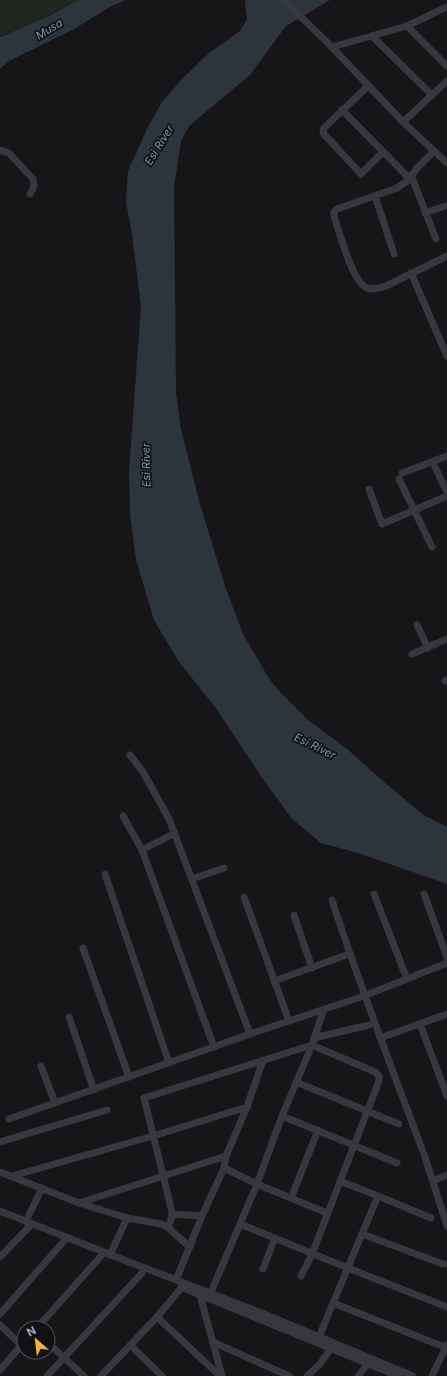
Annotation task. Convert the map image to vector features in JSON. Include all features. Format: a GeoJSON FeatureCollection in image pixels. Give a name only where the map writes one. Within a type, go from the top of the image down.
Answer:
{"type":"FeatureCollection","features":[{"type":"Feature","properties":{"kind":"street"},"geometry":{"type":"LineString","coordinates":[[284,0],[330,45],[403,122],[447,163]]}},
{"type":"Feature","properties":{"kind":"street"},"geometry":{"type":"LineString","coordinates":[[330,45],[372,36],[407,26],[447,7]]}},
{"type":"Feature","properties":{"kind":"street"},"geometry":{"type":"LineString","coordinates":[[407,26],[447,66]]}},
{"type":"Feature","properties":{"kind":"street"},"geometry":{"type":"LineString","coordinates":[[372,36],[432,95]]}},
{"type":"Feature","properties":{"kind":"street"},"geometry":{"type":"LineString","coordinates":[[403,122],[447,81]]}},
{"type":"Feature","properties":{"kind":"street"},"geometry":{"type":"LineString","coordinates":[[368,86],[324,128],[323,133],[361,174],[383,152]]}},
{"type":"Feature","properties":{"kind":"street"},"geometry":{"type":"LineString","coordinates":[[342,110],[410,177],[436,239]]}},
{"type":"Feature","properties":{"kind":"street"},"geometry":{"type":"LineString","coordinates":[[0,150],[9,153],[33,179],[34,188],[30,194]]}},
{"type":"Feature","properties":{"kind":"street"},"geometry":{"type":"LineString","coordinates":[[434,151],[410,177],[397,188],[337,209],[334,212],[334,216],[353,272],[360,283],[366,288],[377,289],[386,286],[447,257]]}},
{"type":"Feature","properties":{"kind":"street"},"geometry":{"type":"LineString","coordinates":[[374,196],[394,254]]}},
{"type":"Feature","properties":{"kind":"street"},"geometry":{"type":"LineString","coordinates":[[425,213],[445,206]]}},
{"type":"Feature","properties":{"kind":"street"},"geometry":{"type":"LineString","coordinates":[[411,273],[447,356]]}},
{"type":"Feature","properties":{"kind":"street"},"geometry":{"type":"LineString","coordinates":[[432,547],[414,511],[401,476],[447,456]]}},
{"type":"Feature","properties":{"kind":"street"},"geometry":{"type":"LineString","coordinates":[[435,467],[447,492]]}},
{"type":"Feature","properties":{"kind":"street"},"geometry":{"type":"LineString","coordinates":[[369,489],[382,524],[447,496]]}},
{"type":"Feature","properties":{"kind":"street"},"geometry":{"type":"LineString","coordinates":[[417,625],[428,648]]}},
{"type":"Feature","properties":{"kind":"street"},"geometry":{"type":"LineString","coordinates":[[412,654],[447,639]]}},
{"type":"Feature","properties":{"kind":"street"},"geometry":{"type":"LineString","coordinates":[[130,754],[147,778],[169,819],[250,1034]]}},
{"type":"Feature","properties":{"kind":"street"},"geometry":{"type":"LineString","coordinates":[[123,816],[142,850],[214,1047]]}},
{"type":"Feature","properties":{"kind":"street"},"geometry":{"type":"LineString","coordinates":[[142,850],[175,833]]}},
{"type":"Feature","properties":{"kind":"street"},"geometry":{"type":"LineString","coordinates":[[192,879],[224,868]]}},
{"type":"Feature","properties":{"kind":"street"},"geometry":{"type":"LineString","coordinates":[[105,874],[169,1063]]}},
{"type":"Feature","properties":{"kind":"street"},"geometry":{"type":"LineString","coordinates":[[374,894],[408,979]]}},
{"type":"Feature","properties":{"kind":"street"},"geometry":{"type":"LineString","coordinates":[[424,894],[447,957]]}},
{"type":"Feature","properties":{"kind":"street"},"geometry":{"type":"LineString","coordinates":[[244,897],[289,1021]]}},
{"type":"Feature","properties":{"kind":"street"},"geometry":{"type":"LineString","coordinates":[[332,900],[364,996],[423,1152],[447,1226]]}},
{"type":"Feature","properties":{"kind":"street"},"geometry":{"type":"LineString","coordinates":[[294,915],[312,968]]}},
{"type":"Feature","properties":{"kind":"street"},"geometry":{"type":"LineString","coordinates":[[83,948],[129,1077]]}},
{"type":"Feature","properties":{"kind":"street"},"geometry":{"type":"LineString","coordinates":[[274,981],[349,954]]}},
{"type":"Feature","properties":{"kind":"street"},"geometry":{"type":"LineString","coordinates":[[9,1119],[250,1034],[364,996],[447,963]]}},
{"type":"Feature","properties":{"kind":"street"},"geometry":{"type":"LineString","coordinates":[[210,1296],[257,1184],[282,1116],[313,1042],[324,1009]]}},
{"type":"Feature","properties":{"kind":"street"},"geometry":{"type":"LineString","coordinates":[[380,1038],[447,1014]]}},
{"type":"Feature","properties":{"kind":"street"},"geometry":{"type":"LineString","coordinates":[[69,1017],[94,1090]]}},
{"type":"Feature","properties":{"kind":"street"},"geometry":{"type":"LineString","coordinates":[[420,1024],[447,1096]]}},
{"type":"Feature","properties":{"kind":"street"},"geometry":{"type":"LineString","coordinates":[[168,1227],[172,1214],[164,1175],[144,1098],[263,1060],[313,1042],[370,1025]]}},
{"type":"Feature","properties":{"kind":"street"},"geometry":{"type":"LineString","coordinates":[[301,1276],[312,1254],[379,1081],[379,1076],[375,1072],[313,1042]]}},
{"type":"Feature","properties":{"kind":"street"},"geometry":{"type":"LineString","coordinates":[[176,1280],[202,1216],[224,1168],[226,1156],[247,1107],[263,1060]]}},
{"type":"Feature","properties":{"kind":"street"},"geometry":{"type":"LineString","coordinates":[[41,1066],[55,1103]]}},
{"type":"Feature","properties":{"kind":"street"},"geometry":{"type":"LineString","coordinates":[[296,1082],[399,1124]]}},
{"type":"Feature","properties":{"kind":"street"},"geometry":{"type":"LineString","coordinates":[[12,1176],[153,1136],[247,1107]]}},
{"type":"Feature","properties":{"kind":"street"},"geometry":{"type":"LineString","coordinates":[[0,1142],[107,1110]]}},
{"type":"Feature","properties":{"kind":"street"},"geometry":{"type":"LineString","coordinates":[[282,1116],[397,1163]]}},
{"type":"Feature","properties":{"kind":"street"},"geometry":{"type":"LineString","coordinates":[[291,1198],[318,1130]]}},
{"type":"Feature","properties":{"kind":"street"},"geometry":{"type":"LineString","coordinates":[[79,1203],[226,1156]]}},
{"type":"Feature","properties":{"kind":"street"},"geometry":{"type":"LineString","coordinates":[[224,1168],[257,1184],[328,1213]]}},
{"type":"Feature","properties":{"kind":"street"},"geometry":{"type":"LineString","coordinates":[[0,1172],[79,1203],[127,1218],[161,1224],[168,1227],[190,1247]]}},
{"type":"Feature","properties":{"kind":"street"},"geometry":{"type":"LineString","coordinates":[[433,1181],[447,1175]]}},
{"type":"Feature","properties":{"kind":"street"},"geometry":{"type":"LineString","coordinates":[[340,1181],[431,1218]]}},
{"type":"Feature","properties":{"kind":"street"},"geometry":{"type":"LineString","coordinates":[[0,1257],[28,1224],[42,1188]]}},
{"type":"Feature","properties":{"kind":"street"},"geometry":{"type":"LineString","coordinates":[[319,1337],[378,1196]]}},
{"type":"Feature","properties":{"kind":"street"},"geometry":{"type":"LineString","coordinates":[[0,1211],[64,1241],[101,1256],[319,1337],[412,1376]]}},
{"type":"Feature","properties":{"kind":"street"},"geometry":{"type":"LineString","coordinates":[[172,1214],[202,1216]]}},
{"type":"Feature","properties":{"kind":"street"},"geometry":{"type":"LineString","coordinates":[[0,1215],[28,1224],[176,1280],[201,1293],[221,1376]]}},
{"type":"Feature","properties":{"kind":"street"},"geometry":{"type":"LineString","coordinates":[[110,1255],[127,1218]]}},
{"type":"Feature","properties":{"kind":"street"},"geometry":{"type":"LineString","coordinates":[[240,1224],[447,1307]]}},
{"type":"Feature","properties":{"kind":"street"},"geometry":{"type":"LineString","coordinates":[[362,1234],[443,1264],[447,1264]]}},
{"type":"Feature","properties":{"kind":"street"},"geometry":{"type":"LineString","coordinates":[[263,1269],[275,1238]]}},
{"type":"Feature","properties":{"kind":"street"},"geometry":{"type":"LineString","coordinates":[[0,1314],[64,1241]]}},
{"type":"Feature","properties":{"kind":"street"},"geometry":{"type":"LineString","coordinates":[[44,1320],[101,1256]]}},
{"type":"Feature","properties":{"kind":"street"},"geometry":{"type":"LineString","coordinates":[[47,1376],[142,1272]]}},
{"type":"Feature","properties":{"kind":"street"},"geometry":{"type":"LineString","coordinates":[[101,1376],[157,1317],[182,1287]]}},
{"type":"Feature","properties":{"kind":"street"},"geometry":{"type":"LineString","coordinates":[[210,1296],[398,1376]]}},
{"type":"Feature","properties":{"kind":"street"},"geometry":{"type":"LineString","coordinates":[[333,1303],[446,1347],[432,1376]]}},
{"type":"Feature","properties":{"kind":"street"},"geometry":{"type":"LineString","coordinates":[[157,1317],[221,1376]]}},
{"type":"Feature","properties":{"kind":"street"},"geometry":{"type":"LineString","coordinates":[[0,1325],[16,1339]]}},
{"type":"Feature","properties":{"kind":"street"},"geometry":{"type":"LineString","coordinates":[[213,1342],[290,1376]]}},
{"type":"Feature","properties":{"kind":"street"},"geometry":{"type":"LineString","coordinates":[[130,1345],[157,1374]]}},
{"type":"Feature","properties":{"kind":"street"},"geometry":{"type":"LineString","coordinates":[[307,1376],[320,1364],[331,1348]]}},
{"type":"Feature","properties":{"kind":"street"},"geometry":{"type":"LineString","coordinates":[[56,1350],[84,1376]]}},
{"type":"Feature","properties":{"kind":"street"},"geometry":{"type":"LineString","coordinates":[[0,1370],[16,1351]]}},
{"type":"Feature","properties":{"kind":"street"},"geometry":{"type":"LineString","coordinates":[[358,1376],[368,1364]]}},
{"type":"Feature","properties":{"kind":"shaded area"},"geometry":{"type":"Polygon","coordinates":[[[0,0],[78,0],[40,20],[0,36],[0,0]]]}},
{"type":"Feature","properties":{"kind":"water","name":"Musa"},"geometry":{"type":"Polygon","coordinates":[[[78,0],[125,0],[108,8],[76,28],[9,61],[0,69],[0,37],[51,15],[78,0]]]}},
{"type":"Feature","properties":{"kind":"water","name":"Esi River"},"geometry":{"type":"Polygon","coordinates":[[[245,0],[330,0],[286,26],[250,75],[189,126],[181,141],[174,187],[176,393],[181,429],[200,504],[225,586],[243,634],[270,680],[308,720],[347,749],[422,814],[447,827],[447,884],[358,853],[321,843],[292,819],[260,775],[215,707],[179,662],[154,620],[136,560],[130,513],[129,471],[141,307],[132,234],[126,202],[128,171],[148,127],[162,102],[183,78],[208,54],[240,31],[247,19],[245,0]]]}}]}
